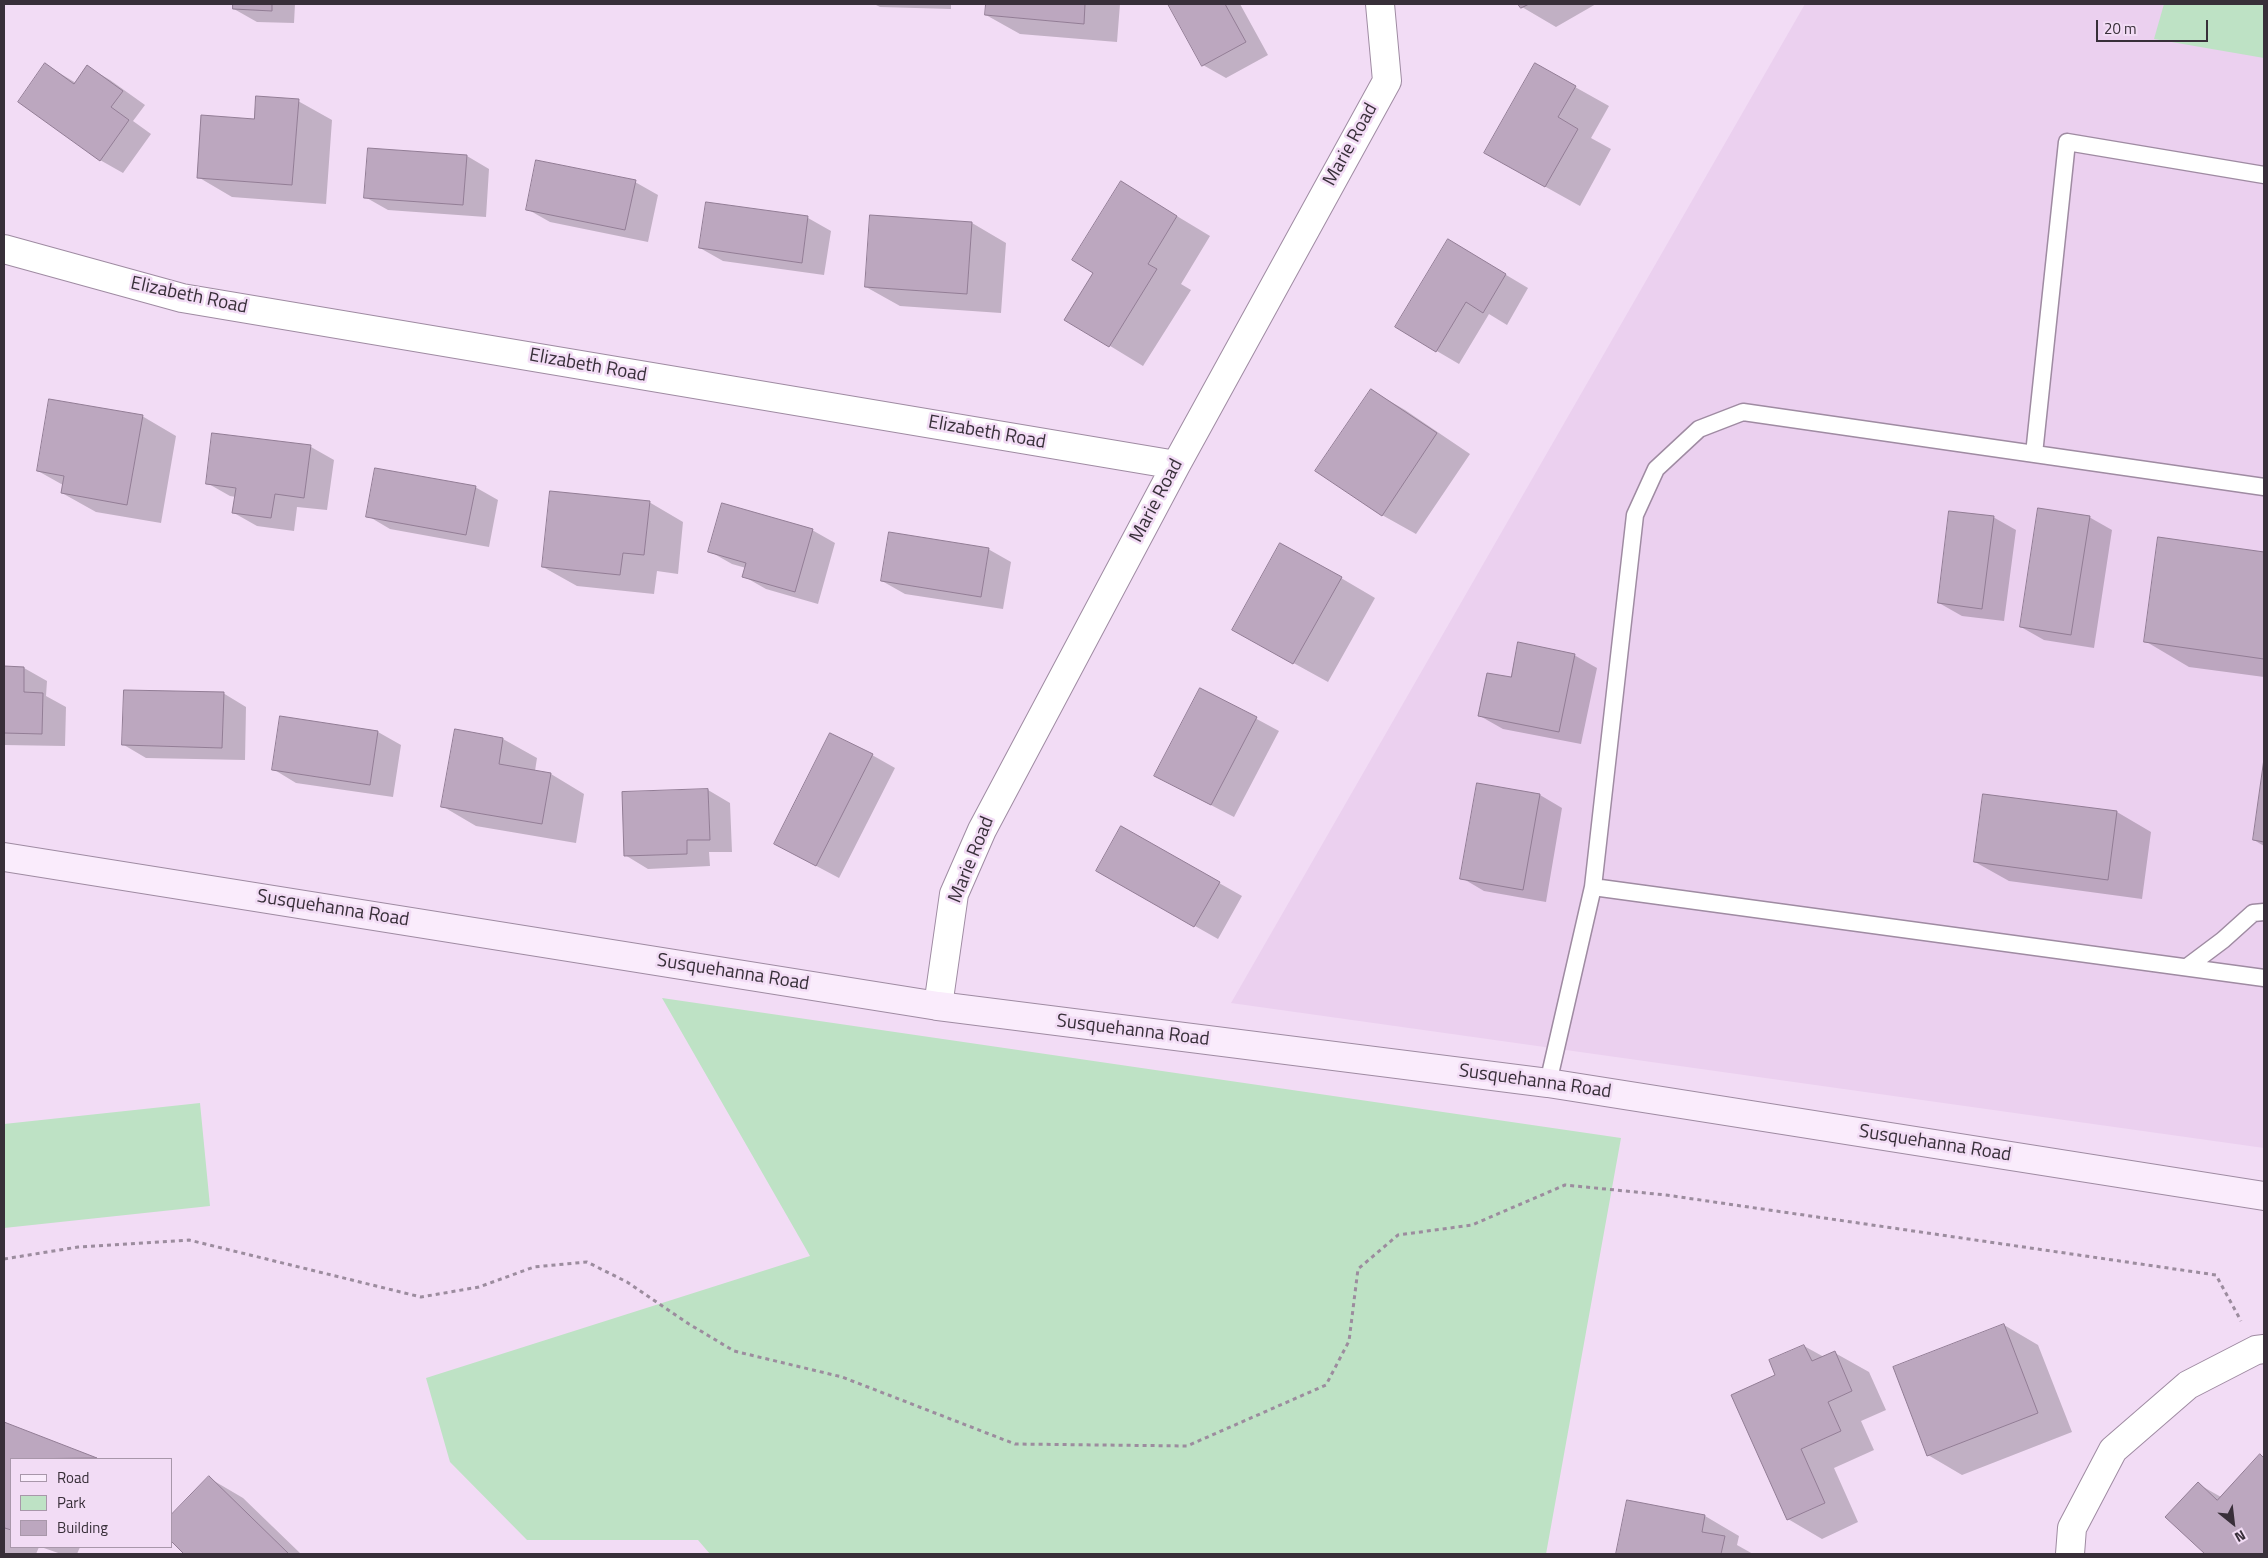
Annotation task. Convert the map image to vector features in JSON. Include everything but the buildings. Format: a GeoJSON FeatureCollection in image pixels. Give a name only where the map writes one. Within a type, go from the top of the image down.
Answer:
{"type":"FeatureCollection","features":[{"type":"Feature","properties":{"kind":"main road","name":"Susquehanna Road"},"geometry":{"type":"LineString","coordinates":[[4,857],[938,1006],[1548,1083],[2264,1196]]}},
{"type":"Feature","properties":{"kind":"street","name":"Marie Road"},"geometry":{"type":"LineString","coordinates":[[938,1006],[954,894],[978,840],[1176,465],[1387,80],[1380,4]]}},
{"type":"Feature","properties":{"kind":"street","name":"Elizabeth Road"},"geometry":{"type":"LineString","coordinates":[[4,249],[182,298],[1176,465]]}},
{"type":"Feature","properties":{"kind":"street"},"geometry":{"type":"LineString","coordinates":[[2070,1554],[2072,1528],[2113,1450],[2188,1385],[2260,1349]]}},
{"type":"Feature","properties":{"kind":"lane"},"geometry":{"type":"LineString","coordinates":[[2034,454],[2067,142],[2264,175]]}},
{"type":"Feature","properties":{"kind":"lane"},"geometry":{"type":"LineString","coordinates":[[1548,1083],[1593,887],[1635,515],[1656,470],[1699,429],[1743,412],[2264,487]]}},
{"type":"Feature","properties":{"kind":"lane"},"geometry":{"type":"LineString","coordinates":[[1593,887],[2264,978]]}},
{"type":"Feature","properties":{"kind":"lane"},"geometry":{"type":"LineString","coordinates":[[2186,967],[2224,940],[2253,913],[2264,912]]}},
{"type":"Feature","properties":{"kind":"path"},"geometry":{"type":"LineString","coordinates":[[4,1259],[78,1247],[189,1240],[421,1297],[479,1287],[534,1267],[587,1262],[628,1282],[689,1324],[734,1351],[842,1377],[1015,1444],[1187,1446],[1326,1385],[1349,1341],[1358,1269],[1398,1235],[1472,1225],[1565,1185],[1666,1195],[2216,1275],[2260,1349]]}},
{"type":"Feature","properties":{"kind":"shaded area"},"geometry":{"type":"Polygon","coordinates":[[[1805,4],[2264,4],[2264,1148],[1231,1003],[1805,4]]]}},
{"type":"Feature","properties":{"kind":"green space"},"geometry":{"type":"Polygon","coordinates":[[[2164,4],[2264,4],[2264,58],[2154,39],[2164,4]]]}},
{"type":"Feature","properties":{"kind":"green space"},"geometry":{"type":"Polygon","coordinates":[[[662,998],[1621,1138],[1546,1554],[710,1554],[698,1540],[527,1540],[450,1462],[426,1378],[810,1256],[662,998]]]}},
{"type":"Feature","properties":{"kind":"green space"},"geometry":{"type":"Polygon","coordinates":[[[200,1103],[210,1206],[4,1228],[4,1124],[200,1103]]]}}]}
